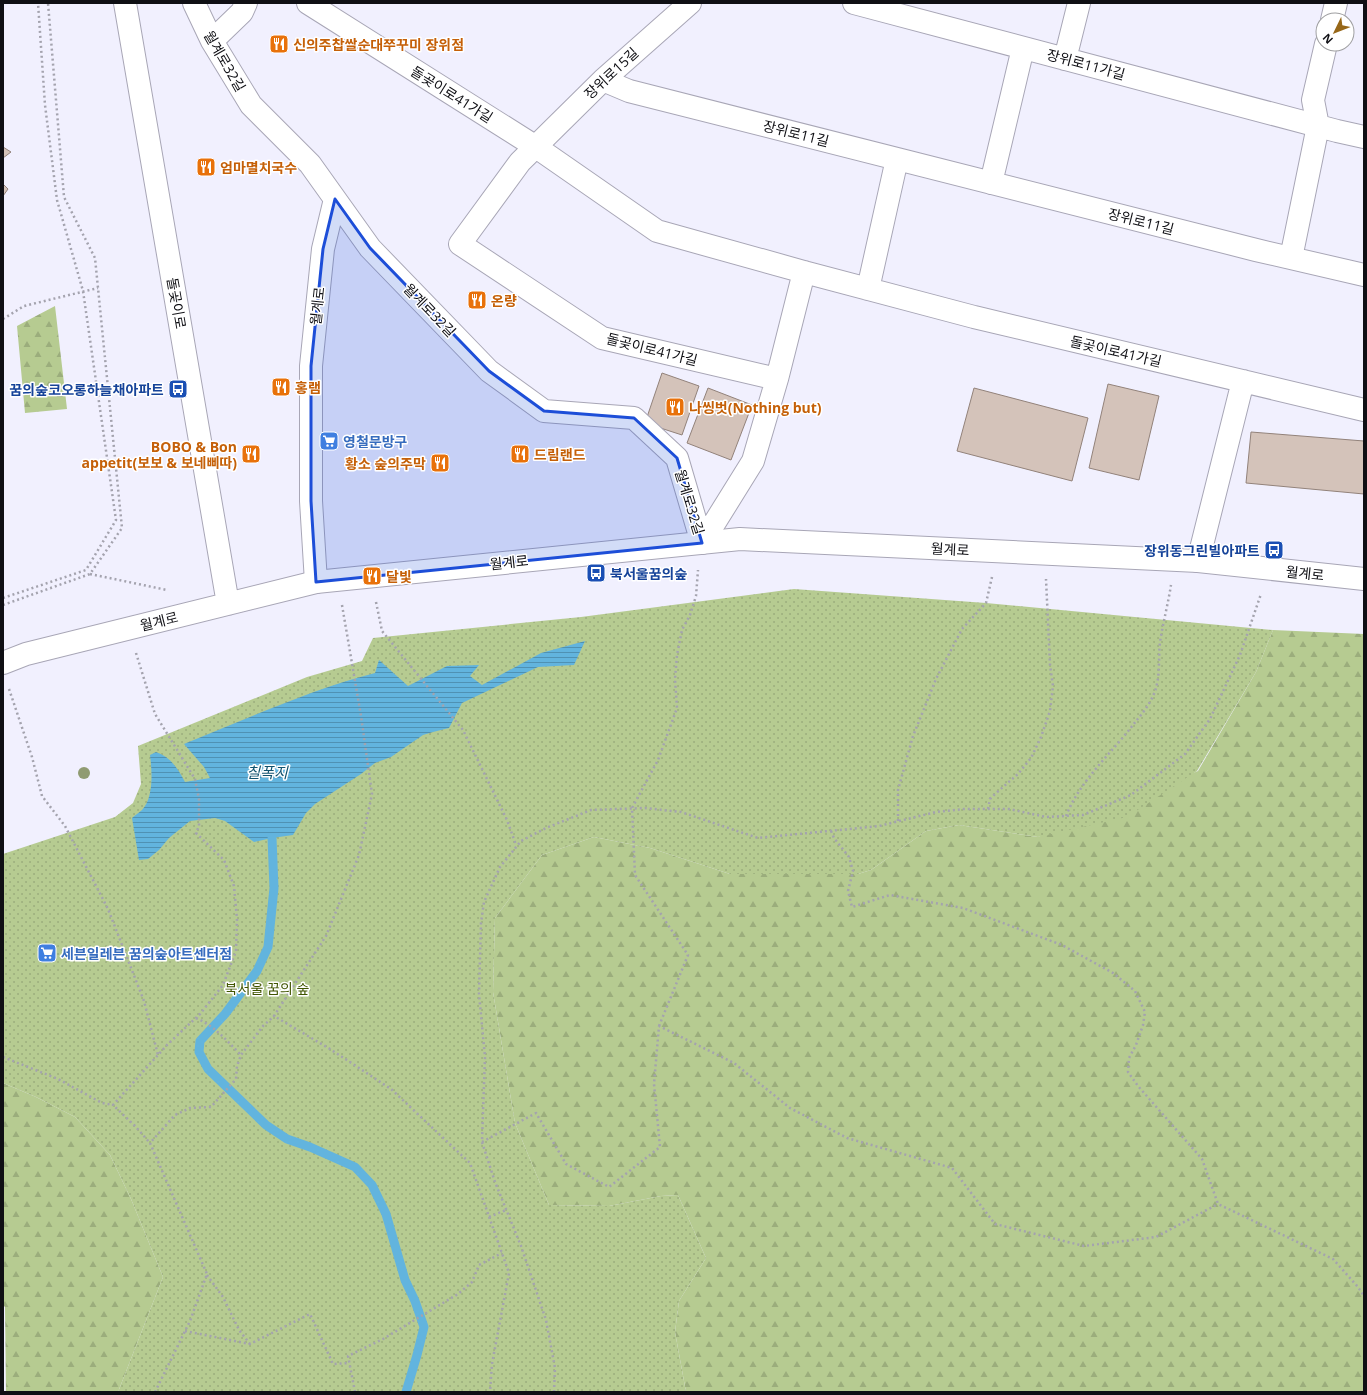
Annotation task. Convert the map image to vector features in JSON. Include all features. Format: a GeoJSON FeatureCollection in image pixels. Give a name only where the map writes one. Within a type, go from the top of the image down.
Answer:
{"type":"FeatureCollection","features":[{"type":"Feature","properties":{"kind":"street","name":"돌곶이로"},"geometry":{"type":"LineString","coordinates":[[125,3],[228,604]]}},
{"type":"Feature","properties":{"kind":"street","name":"월계로32길"},"geometry":{"type":"LineString","coordinates":[[194,3],[212,41],[251,105],[310,164],[370,248],[489,371],[544,411],[634,418],[677,458],[697,544]]}},
{"type":"Feature","properties":{"kind":"street"},"geometry":{"type":"LineString","coordinates":[[212,41],[242,12],[246,3]]}},
{"type":"Feature","properties":{"kind":"street","name":"돌곶이로41가길"},"geometry":{"type":"LineString","coordinates":[[308,3],[536,147],[657,231],[804,272],[974,316],[1364,410]]}},
{"type":"Feature","properties":{"kind":"street","name":"장위로15길"},"geometry":{"type":"LineString","coordinates":[[536,147],[603,80],[690,3]]}},
{"type":"Feature","properties":{"kind":"street","name":"장위로11가길"},"geometry":{"type":"LineString","coordinates":[[854,3],[1364,137]]}},
{"type":"Feature","properties":{"kind":"street"},"geometry":{"type":"LineString","coordinates":[[1065,59],[1079,3]]}},
{"type":"Feature","properties":{"kind":"street"},"geometry":{"type":"LineString","coordinates":[[991,183],[1023,48]]}},
{"type":"Feature","properties":{"kind":"street"},"geometry":{"type":"LineString","coordinates":[[1291,258],[1318,126],[1313,100],[1324,52]]}},
{"type":"Feature","properties":{"kind":"street","name":"장위로11길"},"geometry":{"type":"LineString","coordinates":[[603,80],[629,91],[991,183],[1364,275]]}},
{"type":"Feature","properties":{"kind":"street","name":"돌곶이로41가길"},"geometry":{"type":"LineString","coordinates":[[536,147],[520,162],[460,244],[602,338],[777,379]]}},
{"type":"Feature","properties":{"kind":"street"},"geometry":{"type":"LineString","coordinates":[[868,289],[898,159]]}},
{"type":"Feature","properties":{"kind":"street","name":"월계로"},"geometry":{"type":"LineString","coordinates":[[316,582],[311,501],[311,366],[323,249],[335,199]]}},
{"type":"Feature","properties":{"kind":"street"},"geometry":{"type":"LineString","coordinates":[[697,544],[753,461],[777,379],[804,272]]}},
{"type":"Feature","properties":{"kind":"street"},"geometry":{"type":"LineString","coordinates":[[1198,562],[1243,381]]}},
{"type":"Feature","properties":{"kind":"street","name":"월계로"},"geometry":{"type":"LineString","coordinates":[[3,662],[26,654],[316,582],[740,539],[1174,560],[1364,579]]}},
{"type":"Feature","properties":{"kind":"path"},"geometry":{"type":"LineString","coordinates":[[3,598],[86,570],[116,520],[83,292],[57,200],[46,105],[38,3]]}},
{"type":"Feature","properties":{"kind":"path"},"geometry":{"type":"LineString","coordinates":[[48,3],[64,197],[95,258],[122,528],[90,574]]}},
{"type":"Feature","properties":{"kind":"path"},"geometry":{"type":"LineString","coordinates":[[3,319],[24,306],[98,288]]}},
{"type":"Feature","properties":{"kind":"path"},"geometry":{"type":"LineString","coordinates":[[482,1142],[536,1113],[566,1164],[609,1187],[660,1147],[654,1084],[659,1026],[688,955],[635,875],[632,808],[658,760],[677,708],[675,679],[680,637],[690,615],[696,596],[698,570],[697,544]]}},
{"type":"Feature","properties":{"kind":"path"},"geometry":{"type":"LineString","coordinates":[[898,821],[898,790],[913,736],[936,679],[962,629],[986,603],[998,552]]}},
{"type":"Feature","properties":{"kind":"path"},"geometry":{"type":"LineString","coordinates":[[988,809],[990,799],[994,794],[1018,774],[1031,758],[1041,737],[1050,711],[1053,686],[1047,620],[1047,554]]}},
{"type":"Feature","properties":{"kind":"path"},"geometry":{"type":"LineString","coordinates":[[1066,816],[1070,805],[1082,787],[1124,738],[1143,713],[1153,696],[1158,676],[1160,642],[1168,607],[1174,560]]}},
{"type":"Feature","properties":{"kind":"path"},"geometry":{"type":"LineString","coordinates":[[554,1392],[556,1368],[546,1320],[521,1246],[506,1210],[482,1142],[485,1057],[479,994],[484,902],[500,867],[516,846],[521,841],[546,828],[591,810],[644,808],[681,812],[758,838],[879,826],[936,812],[1009,809],[1046,817],[1083,815],[1131,795],[1185,754],[1210,719],[1240,655],[1270,569]]}},
{"type":"Feature","properties":{"kind":"path"},"geometry":{"type":"LineString","coordinates":[[3,605],[90,574],[174,592]]}},
{"type":"Feature","properties":{"kind":"path"},"geometry":{"type":"LineString","coordinates":[[372,576],[382,631],[463,730],[507,820],[516,846]]}},
{"type":"Feature","properties":{"kind":"path"},"geometry":{"type":"LineString","coordinates":[[150,1143],[174,1115],[190,1108],[211,1107],[236,1079],[237,1066],[241,1055],[263,1026],[274,1016],[326,936],[359,855],[372,794],[338,579]]}},
{"type":"Feature","properties":{"kind":"path"},"geometry":{"type":"LineString","coordinates":[[113,1105],[158,1055],[196,1018],[224,985],[236,951],[237,919],[234,886],[224,860],[196,833],[199,826],[199,799],[195,779],[178,748],[155,714],[129,628]]}},
{"type":"Feature","properties":{"kind":"path"},"geometry":{"type":"LineString","coordinates":[[8,684],[32,757],[42,796],[65,826],[108,909],[144,1001],[158,1055]]}},
{"type":"Feature","properties":{"kind":"path"},"geometry":{"type":"LineString","coordinates":[[831,831],[834,838],[849,857],[853,871],[848,891],[852,907],[890,895],[963,908],[1062,946],[1113,973],[1135,991],[1145,1012],[1143,1025],[1136,1045],[1129,1058],[1128,1072],[1138,1086],[1202,1159],[1218,1204],[1333,1259],[1364,1296]]}},
{"type":"Feature","properties":{"kind":"path"},"geometry":{"type":"LineString","coordinates":[[274,1016],[330,1049],[391,1090],[470,1163],[509,1273],[492,1364],[490,1392]]}},
{"type":"Feature","properties":{"kind":"path"},"geometry":{"type":"LineString","coordinates":[[196,1018],[209,1024],[218,1031],[241,1055]]}},
{"type":"Feature","properties":{"kind":"path"},"geometry":{"type":"LineString","coordinates":[[659,1026],[734,1063],[790,1108],[847,1138],[952,1168],[995,1224],[1084,1246],[1156,1236],[1218,1204]]}},
{"type":"Feature","properties":{"kind":"path"},"geometry":{"type":"LineString","coordinates":[[3,1057],[58,1078],[102,1103],[113,1105],[150,1143],[207,1274],[223,1297],[239,1330],[250,1344]]}},
{"type":"Feature","properties":{"kind":"path"},"geometry":{"type":"LineString","coordinates":[[489,1217],[506,1210]]}},
{"type":"Feature","properties":{"kind":"path"},"geometry":{"type":"LineString","coordinates":[[355,1392],[348,1356],[383,1338],[458,1294],[472,1282],[479,1265],[502,1253]]}},
{"type":"Feature","properties":{"kind":"path"},"geometry":{"type":"LineString","coordinates":[[155,1392],[185,1331],[207,1274]]}},
{"type":"Feature","properties":{"kind":"path"},"geometry":{"type":"LineString","coordinates":[[185,1331],[250,1344],[310,1314],[333,1364],[349,1363]]}},
{"type":"Feature","properties":{"kind":"highlighted area"},"geometry":{"type":"Polygon","coordinates":[[[335,199],[370,248],[489,371],[544,411],[634,418],[677,458],[702,543],[316,582],[311,501],[311,366],[323,249],[335,199]]]}},
{"type":"Feature","properties":{"kind":"green space"},"geometry":{"type":"Polygon","coordinates":[[[55,306],[67,409],[25,413],[17,326],[55,306]]]}},
{"type":"Feature","properties":{"kind":"green space","name":"북서울 꿈의 숲"},"geometry":{"type":"Polygon","coordinates":[[[794,589],[986,603],[1273,630],[1256,672],[1197,771],[1127,817],[1038,837],[959,825],[926,831],[871,870],[858,874],[730,874],[650,848],[594,837],[542,855],[495,918],[493,992],[515,1123],[549,1205],[609,1206],[661,1196],[678,1195],[706,1258],[679,1301],[675,1332],[686,1392],[118,1392],[163,1277],[131,1199],[110,1155],[75,1117],[36,1097],[3,1083],[3,854],[115,817],[133,803],[141,784],[138,746],[307,677],[362,661],[373,638],[581,617],[794,589]]]}},
{"type":"Feature","properties":{"kind":"green space"},"geometry":{"type":"Polygon","coordinates":[[[1273,630],[1364,634],[1364,1392],[686,1392],[675,1332],[679,1301],[706,1258],[678,1195],[661,1196],[609,1206],[549,1205],[515,1123],[493,992],[495,918],[542,855],[594,837],[650,848],[730,874],[858,874],[871,870],[926,831],[959,825],[1038,837],[1198,771],[1256,672],[1273,630]]]}},
{"type":"Feature","properties":{"kind":"green space"},"geometry":{"type":"Polygon","coordinates":[[[3,1083],[36,1097],[75,1117],[110,1155],[131,1199],[163,1277],[118,1392],[6,1392],[5,1307],[3,1305],[3,1083]]]}},
{"type":"Feature","properties":{"kind":"water","name":"칠폭지"},"geometry":{"type":"Polygon","coordinates":[[[585,641],[574,665],[538,667],[462,703],[449,728],[423,735],[391,757],[375,763],[315,804],[306,813],[293,835],[254,842],[225,821],[215,818],[190,821],[169,838],[159,850],[148,859],[139,860],[132,818],[142,810],[149,798],[152,776],[150,755],[156,752],[170,760],[177,768],[185,782],[210,778],[204,767],[184,744],[302,696],[375,673],[379,660],[408,686],[447,666],[479,665],[470,676],[482,685],[541,653],[585,641]]]}},
{"type":"Feature","properties":{"kind":"building"},"geometry":{"type":"Polygon","coordinates":[[[3,147],[11,152],[3,158],[3,147]]]}},
{"type":"Feature","properties":{"kind":"building"},"geometry":{"type":"Polygon","coordinates":[[[3,184],[8,189],[3,196],[3,184]]]}},
{"type":"Feature","properties":{"kind":"building"},"geometry":{"type":"Polygon","coordinates":[[[662,373],[699,386],[682,435],[645,423],[662,373]]]}},
{"type":"Feature","properties":{"kind":"building"},"geometry":{"type":"Polygon","coordinates":[[[1108,384],[1159,396],[1139,480],[1089,468],[1108,384]]]}},
{"type":"Feature","properties":{"kind":"building"},"geometry":{"type":"Polygon","coordinates":[[[708,388],[752,405],[731,460],[687,443],[708,388]]]}},
{"type":"Feature","properties":{"kind":"building"},"geometry":{"type":"Polygon","coordinates":[[[974,388],[1088,418],[1072,481],[957,451],[974,388]]]}},
{"type":"Feature","properties":{"kind":"building"},"geometry":{"type":"Polygon","coordinates":[[[1251,432],[1364,441],[1364,494],[1246,483],[1251,432]]]}},
{"type":"Feature","properties":{"kind":"waterway"},"geometry":{"type":"LineString","coordinates":[[272,838],[274,888],[268,947],[257,971],[225,1014],[200,1041],[199,1052],[208,1069],[266,1125],[287,1139],[310,1147],[355,1167],[372,1185],[386,1214],[405,1280],[415,1301],[424,1327],[406,1392]]}},
{"type":"Feature","properties":{"kind":"place","name":"신의주찹쌀순대쭈꾸미 장위점"},"geometry":{"type":"Point","coordinates":[279,44]}},
{"type":"Feature","properties":{"kind":"place","name":"엄마멸치국수"},"geometry":{"type":"Point","coordinates":[206,167]}},
{"type":"Feature","properties":{"kind":"place","name":"온량"},"geometry":{"type":"Point","coordinates":[477,300]}},
{"type":"Feature","properties":{"kind":"place","name":"홍램"},"geometry":{"type":"Point","coordinates":[281,387]}},
{"type":"Feature","properties":{"kind":"place","name":"꿈의숲코오롱하늘채아파트"},"geometry":{"type":"Point","coordinates":[178,389]}},
{"type":"Feature","properties":{"kind":"place","name":"나씽벗(Nothing but)"},"geometry":{"type":"Point","coordinates":[675,407]}},
{"type":"Feature","properties":{"kind":"place","name":"영철문방구"},"geometry":{"type":"Point","coordinates":[329,441]}},
{"type":"Feature","properties":{"kind":"place","name":"BOBO & Bon appetit(보보 & 보네삐따)"},"geometry":{"type":"Point","coordinates":[251,454]}},
{"type":"Feature","properties":{"kind":"place","name":"드림랜드"},"geometry":{"type":"Point","coordinates":[520,454]}},
{"type":"Feature","properties":{"kind":"place","name":"황소 숲의주막"},"geometry":{"type":"Point","coordinates":[440,463]}},
{"type":"Feature","properties":{"kind":"place","name":"장위동그린빌아파트"},"geometry":{"type":"Point","coordinates":[1274,550]}},
{"type":"Feature","properties":{"kind":"place","name":"북서울꿈의숲"},"geometry":{"type":"Point","coordinates":[596,573]}},
{"type":"Feature","properties":{"kind":"place","name":"달빛"},"geometry":{"type":"Point","coordinates":[372,576]}},
{"type":"Feature","properties":{"kind":"place","name":"세븐일레븐 꿈의숲아트센터점"},"geometry":{"type":"Point","coordinates":[47,953]}}]}
